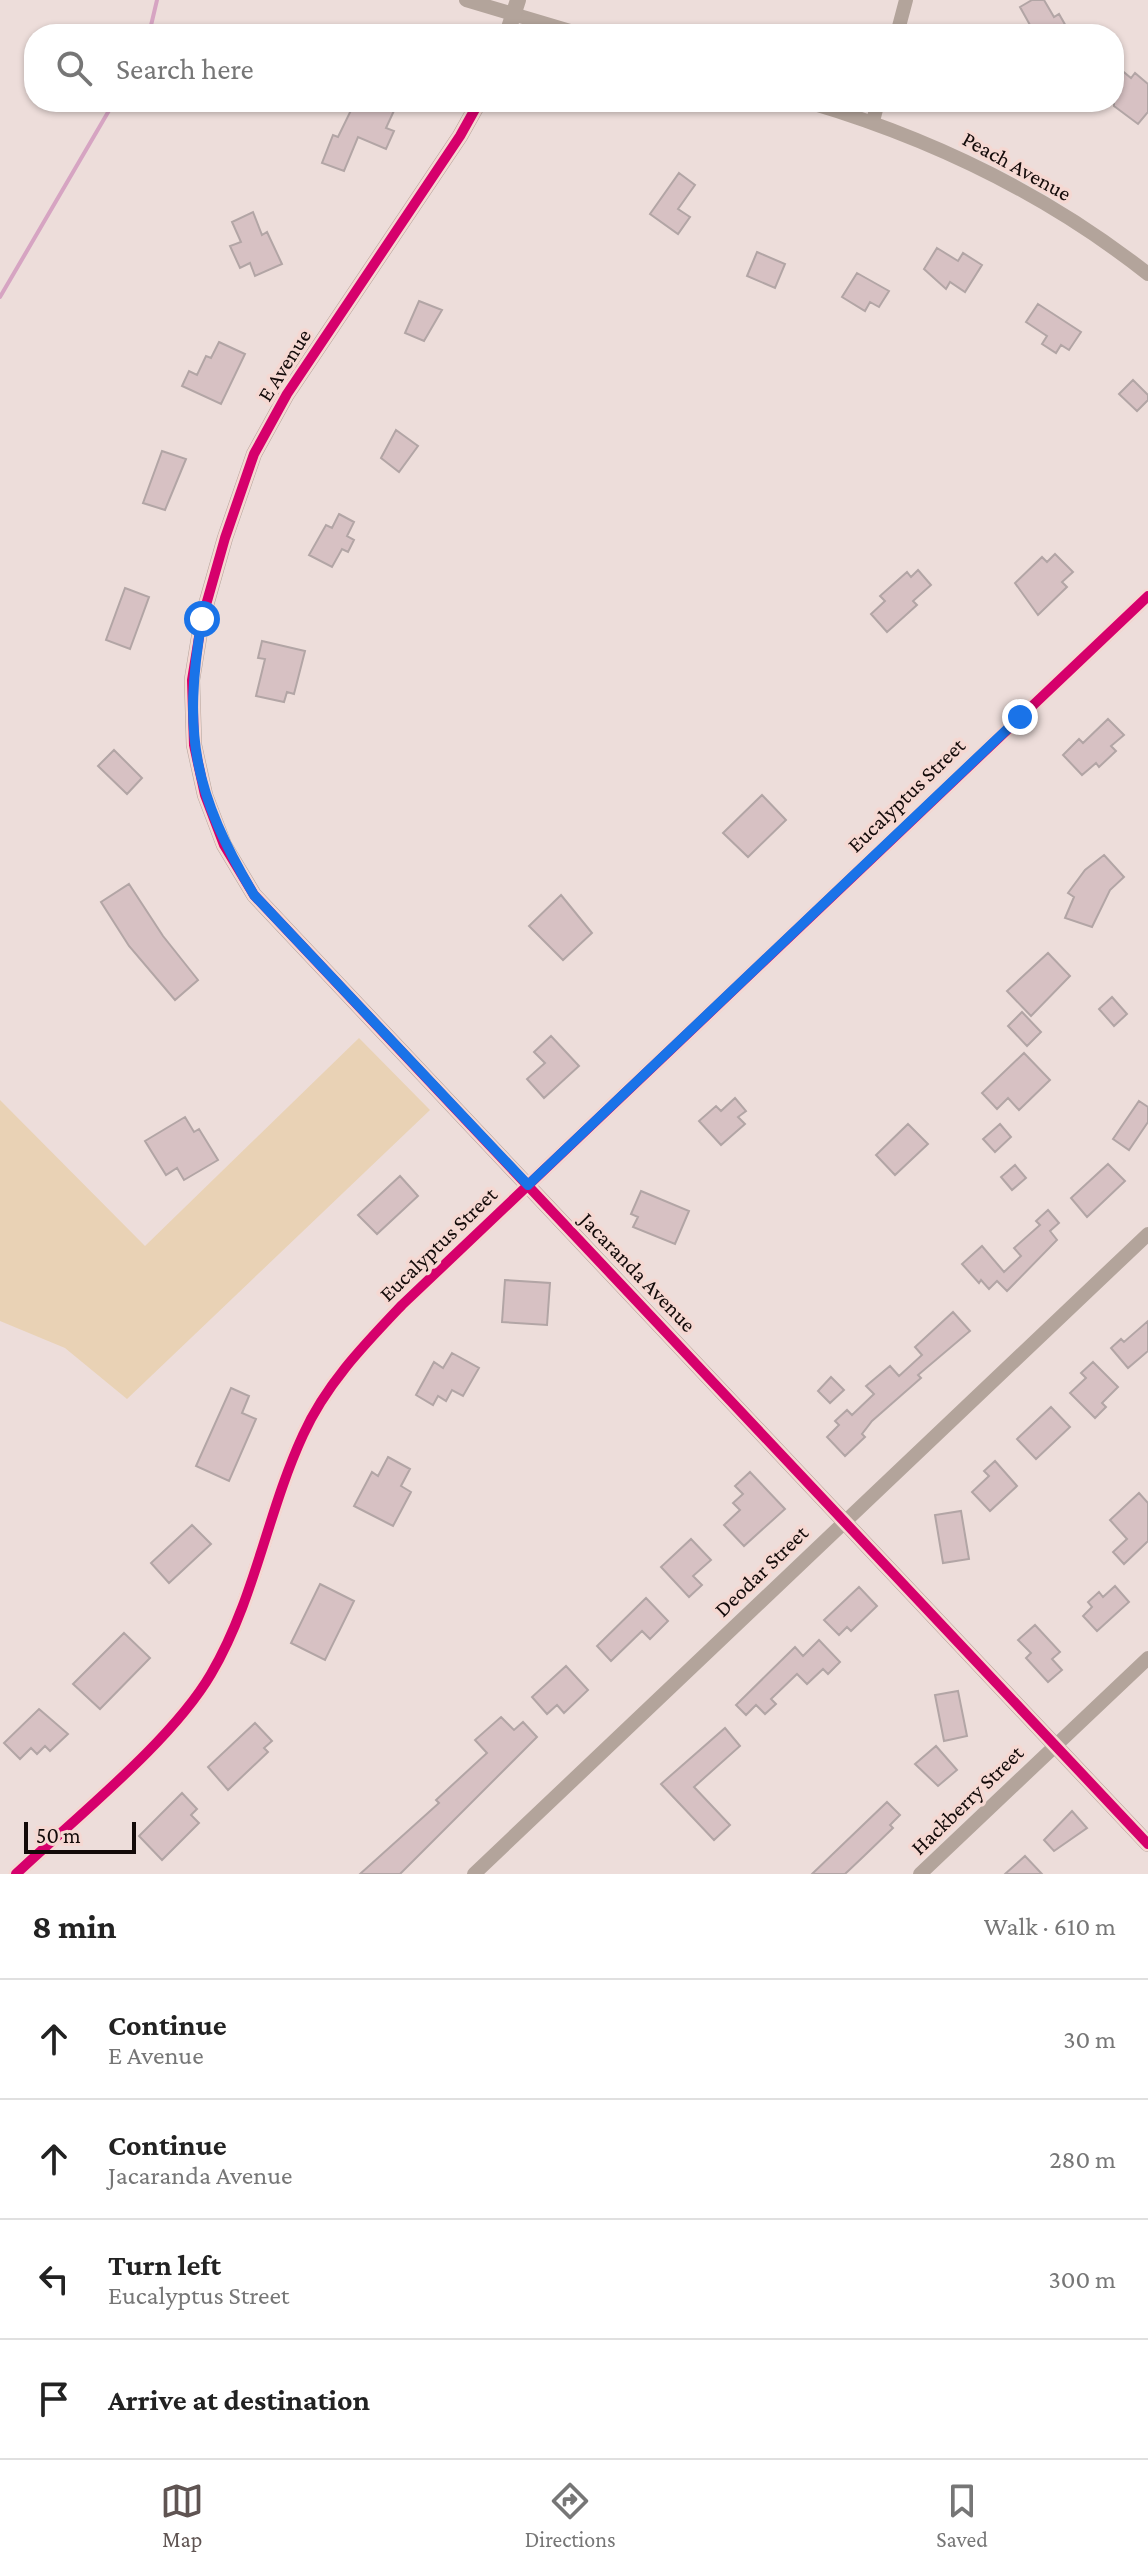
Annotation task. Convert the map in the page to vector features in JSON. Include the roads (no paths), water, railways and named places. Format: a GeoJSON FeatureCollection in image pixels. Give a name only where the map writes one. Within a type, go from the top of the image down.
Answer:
{"type":"FeatureCollection","features":[{"type":"Feature","properties":{"kind":"street"},"geometry":{"type":"LineString","coordinates":[[466,0],[516,7],[556,24]]}},
{"type":"Feature","properties":{"kind":"street"},"geometry":{"type":"LineString","coordinates":[[900,24],[906,0]]}},
{"type":"Feature","properties":{"kind":"street","name":"E Avenue"},"geometry":{"type":"LineString","coordinates":[[192,680],[202,619],[225,538],[254,454],[287,394],[473,112]]}},
{"type":"Feature","properties":{"kind":"street","name":"Peach Avenue"},"geometry":{"type":"LineString","coordinates":[[842,112],[873,121],[976,167],[1079,226],[1148,274]]}},
{"type":"Feature","properties":{"kind":"street"},"geometry":{"type":"LineString","coordinates":[[873,121],[875,112]]}},
{"type":"Feature","properties":{"kind":"street","name":"Eucalyptus Street"},"geometry":{"type":"LineString","coordinates":[[16,1874],[149,1748],[211,1674],[240,1613],[303,1433],[349,1361],[528,1185],[1148,596]]}},
{"type":"Feature","properties":{"kind":"street","name":"Jacaranda Avenue"},"geometry":{"type":"LineString","coordinates":[[192,680],[194,745],[205,795],[224,845],[254,895],[1148,1844]]}},
{"type":"Feature","properties":{"kind":"street","name":"Deodar Street"},"geometry":{"type":"LineString","coordinates":[[474,1874],[1148,1234]]}},
{"type":"Feature","properties":{"kind":"street","name":"Hackberry Street"},"geometry":{"type":"LineString","coordinates":[[920,1874],[1148,1658]]}},
{"type":"Feature","properties":{"kind":"waterway"},"geometry":{"type":"LineString","coordinates":[[151,24],[157,0]]}},
{"type":"Feature","properties":{"kind":"waterway"},"geometry":{"type":"LineString","coordinates":[[0,297],[108,112]]}}]}
